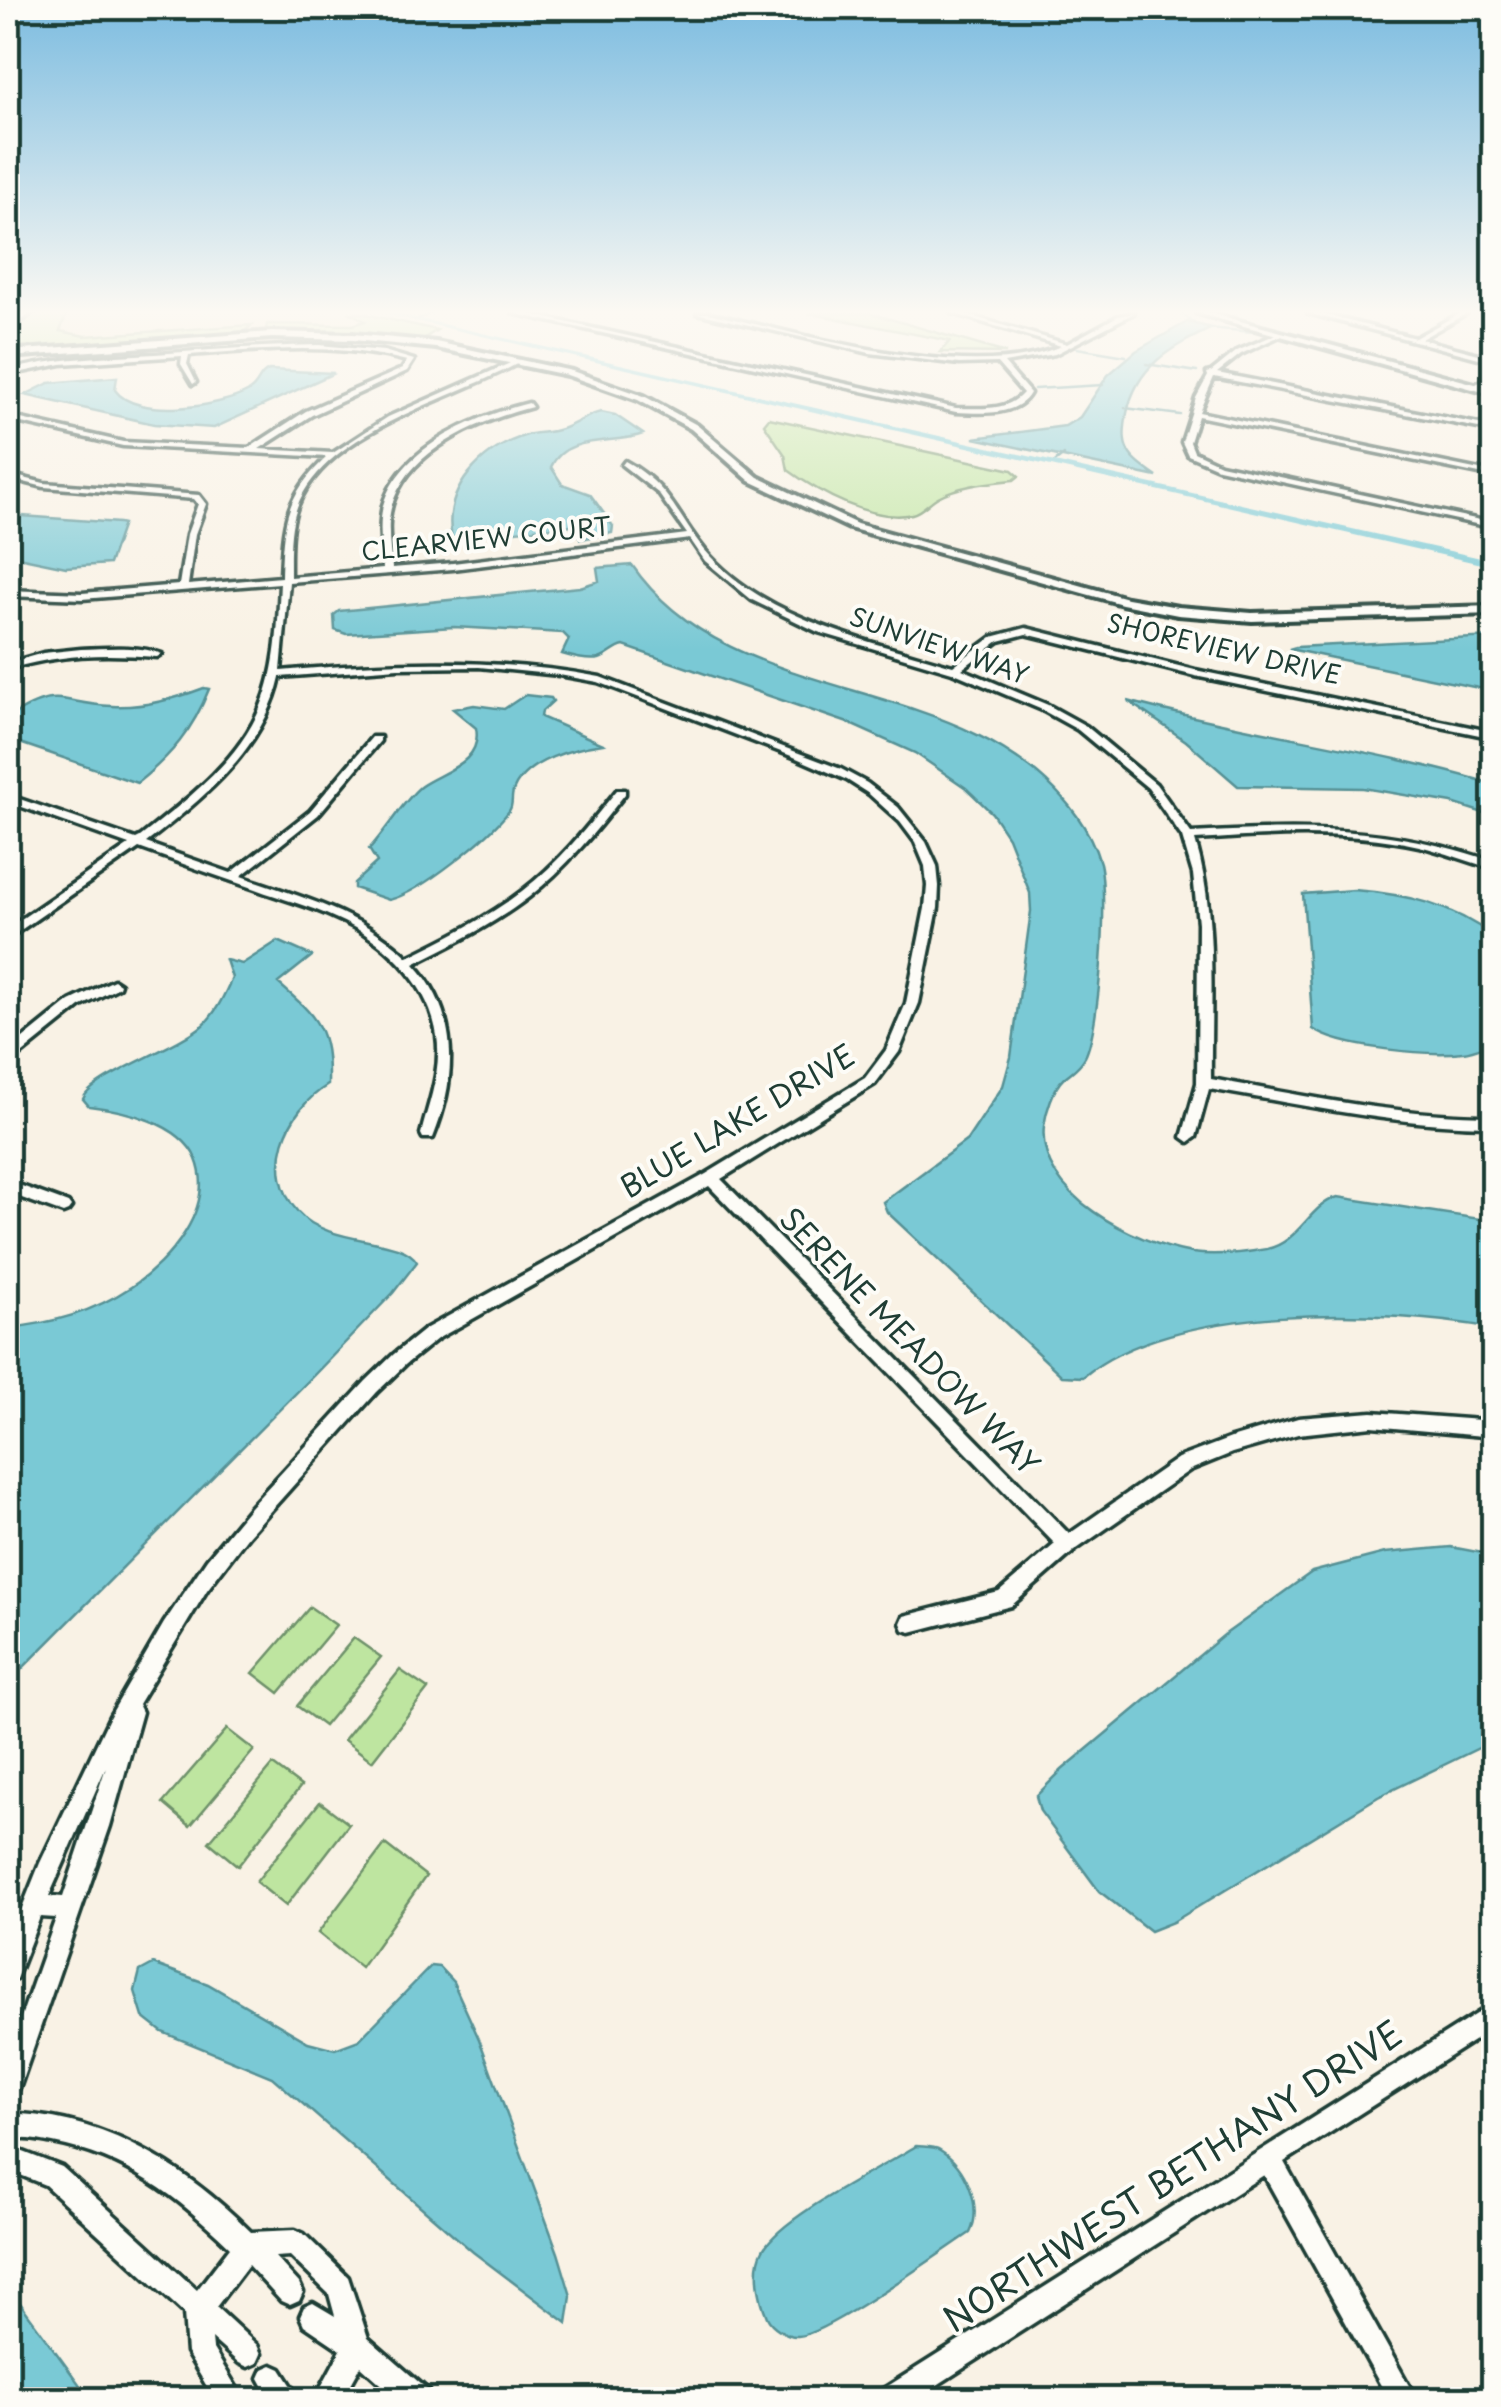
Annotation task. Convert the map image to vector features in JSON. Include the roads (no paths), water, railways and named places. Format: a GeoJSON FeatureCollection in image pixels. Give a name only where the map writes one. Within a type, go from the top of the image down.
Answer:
{"type":"FeatureCollection","features":[{"type":"Feature","properties":{"kind":"street"},"geometry":{"type":"LineString","coordinates":[[41,425],[124,444],[335,455]]}},
{"type":"Feature","properties":{"kind":"street"},"geometry":{"type":"LineString","coordinates":[[252,450],[289,425]]}},
{"type":"Feature","properties":{"kind":"street"},"geometry":{"type":"LineString","coordinates":[[8,933],[134,844],[212,781],[242,750],[266,707],[276,674],[292,510],[298,495],[335,455],[378,425]]}},
{"type":"Feature","properties":{"kind":"street"},"geometry":{"type":"LineString","coordinates":[[388,570],[385,522],[389,499],[404,474],[474,425]]}},
{"type":"Feature","properties":{"kind":"street"},"geometry":{"type":"LineString","coordinates":[[691,425],[754,479],[853,526],[1126,601],[1178,611],[1252,617],[1494,610]]}},
{"type":"Feature","properties":{"kind":"street"},"geometry":{"type":"LineString","coordinates":[[1193,425],[1186,446],[1210,463],[1494,526]]}},
{"type":"Feature","properties":{"kind":"street"},"geometry":{"type":"LineString","coordinates":[[1253,425],[1494,474]]}},
{"type":"Feature","properties":{"kind":"street","name":"SUNVIEW WAY"},"geometry":{"type":"LineString","coordinates":[[625,463],[662,491],[691,536],[730,579],[783,614],[1012,692],[1082,728],[1152,786],[1188,837],[1199,874],[1204,923],[1204,1083],[1190,1137]]}},
{"type":"Feature","properties":{"kind":"street"},"geometry":{"type":"LineString","coordinates":[[8,476],[54,486],[196,497],[202,504],[191,534],[183,588]]}},
{"type":"Feature","properties":{"kind":"street","name":"CLEARVIEW COURT"},"geometry":{"type":"LineString","coordinates":[[8,593],[82,596],[286,580],[539,556],[691,536]]}},
{"type":"Feature","properties":{"kind":"street","name":"SHOREVIEW DRIVE"},"geometry":{"type":"LineString","coordinates":[[954,670],[986,642],[1003,633],[1037,632],[1196,672],[1494,735]]}},
{"type":"Feature","properties":{"kind":"street"},"geometry":{"type":"LineString","coordinates":[[8,666],[30,659],[118,651],[157,654]]}},
{"type":"Feature","properties":{"kind":"street","name":"BLUE LAKE DRIVE"},"geometry":{"type":"LineString","coordinates":[[8,1971],[75,1802],[200,1584],[248,1522],[396,1359],[431,1334],[711,1178],[870,1082],[891,1060],[902,1038],[932,901],[931,866],[913,834],[892,807],[865,786],[827,766],[600,680],[563,672],[453,661],[276,674]]}},
{"type":"Feature","properties":{"kind":"street"},"geometry":{"type":"LineString","coordinates":[[234,876],[314,813],[376,739]]}},
{"type":"Feature","properties":{"kind":"street"},"geometry":{"type":"LineString","coordinates":[[409,961],[489,922],[525,898],[585,839],[622,792]]}},
{"type":"Feature","properties":{"kind":"street"},"geometry":{"type":"LineString","coordinates":[[8,798],[234,876],[370,930],[409,961],[430,992],[440,1023],[445,1064],[428,1134]]}},
{"type":"Feature","properties":{"kind":"street"},"geometry":{"type":"LineString","coordinates":[[1188,837],[1358,831],[1407,838],[1494,866]]}},
{"type":"Feature","properties":{"kind":"street"},"geometry":{"type":"LineString","coordinates":[[8,1058],[76,1004],[114,984]]}},
{"type":"Feature","properties":{"kind":"street"},"geometry":{"type":"LineString","coordinates":[[1204,1083],[1394,1114],[1494,1121]]}},
{"type":"Feature","properties":{"kind":"street","name":"SERENE MEADOW WAY"},"geometry":{"type":"LineString","coordinates":[[711,1178],[1068,1545]]}},
{"type":"Feature","properties":{"kind":"street"},"geometry":{"type":"LineString","coordinates":[[8,1187],[63,1208]]}},
{"type":"Feature","properties":{"kind":"street"},"geometry":{"type":"LineString","coordinates":[[910,1623],[1004,1600],[1068,1545],[1184,1464],[1298,1426],[1372,1419],[1494,1429]]}},
{"type":"Feature","properties":{"kind":"street","name":"BLUE LAKE DRIVE"},"geometry":{"type":"LineString","coordinates":[[8,2086],[114,1781],[136,1693]]}},
{"type":"Feature","properties":{"kind":"street"},"geometry":{"type":"LineString","coordinates":[[32,1906],[70,1908]]}},
{"type":"Feature","properties":{"kind":"street","name":"NORTHWEST BETHANY DRIVE"},"geometry":{"type":"LineString","coordinates":[[889,2400],[1494,2014]]}},
{"type":"Feature","properties":{"kind":"street"},"geometry":{"type":"LineString","coordinates":[[8,2128],[58,2130],[108,2142],[157,2168],[248,2245],[290,2292]]}},
{"type":"Feature","properties":{"kind":"street"},"geometry":{"type":"LineString","coordinates":[[8,2158],[53,2176],[248,2354]]}},
{"type":"Feature","properties":{"kind":"street"},"geometry":{"type":"LineString","coordinates":[[1268,2158],[1404,2400]]}},
{"type":"Feature","properties":{"kind":"street"},"geometry":{"type":"LineString","coordinates":[[230,2400],[200,2353],[197,2310],[248,2245],[295,2243],[339,2286],[358,2346],[327,2400]]}},
{"type":"Feature","properties":{"kind":"street"},"geometry":{"type":"LineString","coordinates":[[312,2316],[358,2346],[420,2400]]}},
{"type":"Feature","properties":{"kind":"water"},"geometry":{"type":"Polygon","coordinates":[[[630,425],[643,434],[579,445],[558,456],[551,467],[562,484],[590,494],[613,526],[612,533],[581,539],[571,525],[452,538],[453,503],[469,473],[481,461],[510,441],[564,428],[630,425]]]}},
{"type":"Feature","properties":{"kind":"water"},"geometry":{"type":"Polygon","coordinates":[[[1126,425],[1128,451],[1157,477],[974,438],[1065,426],[1126,425]]]}},
{"type":"Feature","properties":{"kind":"water"},"geometry":{"type":"Polygon","coordinates":[[[8,515],[123,524],[109,564],[66,567],[8,555],[8,515]]]}},
{"type":"Feature","properties":{"kind":"water"},"geometry":{"type":"Polygon","coordinates":[[[632,565],[676,613],[730,646],[789,671],[915,710],[976,734],[1031,768],[1077,816],[1100,863],[1103,931],[1098,992],[1085,1057],[1057,1088],[1044,1126],[1046,1151],[1056,1174],[1072,1194],[1118,1227],[1169,1248],[1201,1254],[1249,1252],[1278,1245],[1319,1208],[1338,1197],[1493,1221],[1493,1328],[1448,1321],[1339,1315],[1224,1323],[1170,1335],[1122,1353],[1083,1377],[1062,1376],[887,1212],[883,1202],[967,1140],[1003,1086],[1011,1057],[1031,911],[1030,893],[1008,837],[992,813],[966,788],[915,753],[848,723],[624,646],[603,658],[590,659],[562,654],[569,639],[563,633],[454,627],[346,634],[335,630],[334,615],[339,611],[580,587],[599,581],[597,568],[632,565]]]}},
{"type":"Feature","properties":{"kind":"water"},"geometry":{"type":"Polygon","coordinates":[[[1493,637],[1493,691],[1289,649],[1296,647],[1493,637]]]}},
{"type":"Feature","properties":{"kind":"water"},"geometry":{"type":"Polygon","coordinates":[[[209,689],[188,730],[171,752],[137,783],[8,739],[8,718],[50,699],[135,706],[209,689]]]}},
{"type":"Feature","properties":{"kind":"water"},"geometry":{"type":"Polygon","coordinates":[[[525,695],[551,698],[553,701],[541,717],[603,744],[566,752],[529,770],[514,789],[510,808],[499,822],[453,863],[418,887],[389,900],[354,888],[354,883],[377,862],[369,849],[408,799],[420,787],[467,759],[473,750],[476,728],[453,709],[474,705],[504,709],[525,695]]]}},
{"type":"Feature","properties":{"kind":"water"},"geometry":{"type":"Polygon","coordinates":[[[1128,701],[1402,760],[1493,784],[1493,816],[1452,803],[1363,788],[1238,786],[1186,741],[1128,701]]]}},
{"type":"Feature","properties":{"kind":"water"},"geometry":{"type":"Polygon","coordinates":[[[1354,890],[1428,903],[1461,916],[1493,936],[1493,1043],[1463,1052],[1429,1053],[1363,1046],[1313,1029],[1303,894],[1354,890]]]}},
{"type":"Feature","properties":{"kind":"water"},"geometry":{"type":"Polygon","coordinates":[[[278,941],[312,956],[278,983],[312,1016],[323,1037],[328,1066],[328,1085],[300,1110],[283,1142],[281,1178],[287,1196],[311,1223],[396,1248],[417,1262],[393,1293],[315,1374],[8,1683],[8,1328],[72,1315],[131,1287],[174,1248],[200,1196],[196,1159],[178,1136],[150,1120],[89,1106],[83,1099],[102,1081],[203,1025],[232,978],[226,960],[242,964],[278,941]]]}},
{"type":"Feature","properties":{"kind":"water"},"geometry":{"type":"Polygon","coordinates":[[[1451,1547],[1493,1555],[1493,1741],[1378,1797],[1173,1922],[1150,1931],[1099,1891],[1040,1811],[1036,1796],[1062,1770],[1224,1635],[1312,1572],[1385,1553],[1451,1547]]]}},
{"type":"Feature","properties":{"kind":"water"},"geometry":{"type":"Polygon","coordinates":[[[153,1964],[208,1984],[308,2042],[335,2049],[359,2040],[431,1966],[439,1967],[453,1982],[479,2039],[558,2253],[571,2296],[567,2323],[473,2252],[272,2077],[162,2032],[143,2017],[135,1991],[140,1971],[153,1964]]]}},
{"type":"Feature","properties":{"kind":"water"},"geometry":{"type":"Polygon","coordinates":[[[916,2146],[940,2150],[964,2176],[973,2199],[974,2222],[970,2233],[883,2292],[812,2332],[789,2335],[776,2327],[767,2317],[760,2292],[758,2265],[763,2250],[790,2222],[916,2146]]]}},
{"type":"Feature","properties":{"kind":"water"},"geometry":{"type":"Polygon","coordinates":[[[8,2288],[15,2296],[90,2399],[8,2399],[8,2288]]]}},
{"type":"Feature","properties":{"kind":"waterway"},"geometry":{"type":"LineString","coordinates":[[881,425],[1494,564]]}},
{"type":"Feature","properties":{"kind":"waterway"},"geometry":{"type":"LineString","coordinates":[[1052,464],[1064,455]]}}]}
